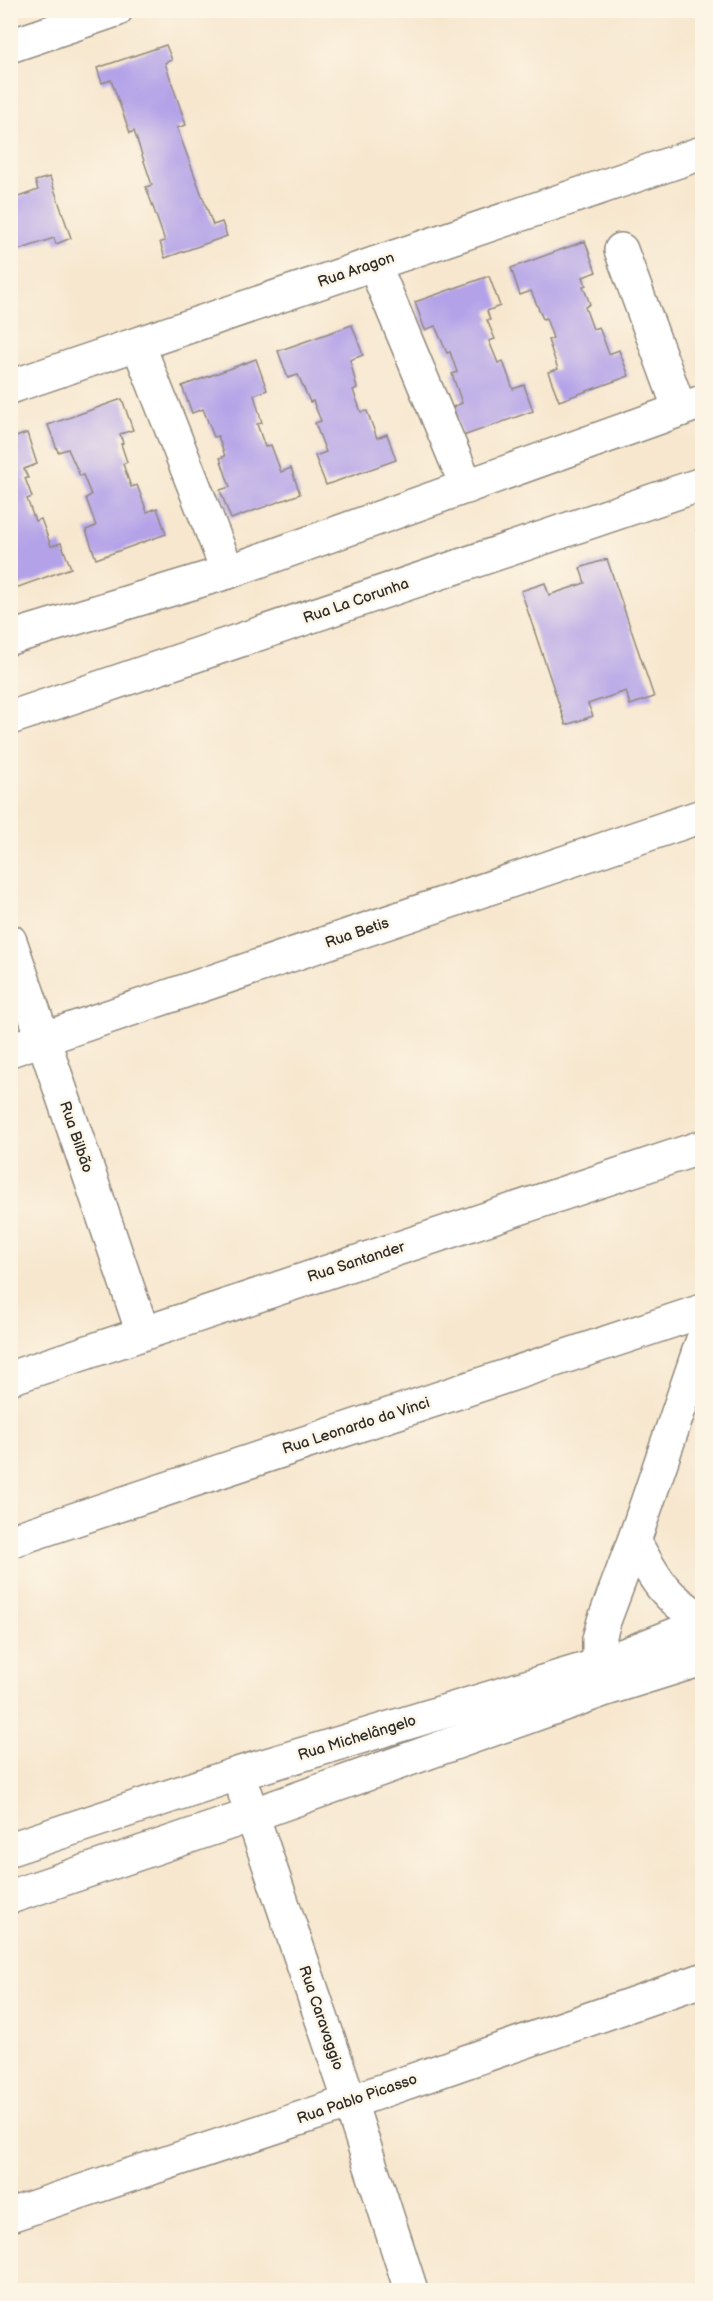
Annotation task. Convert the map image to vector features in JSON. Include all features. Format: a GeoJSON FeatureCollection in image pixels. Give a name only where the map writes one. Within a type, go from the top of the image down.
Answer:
{"type":"FeatureCollection","features":[{"type":"Feature","properties":{"kind":"street"},"geometry":{"type":"LineString","coordinates":[[10,46],[116,10]]}},
{"type":"Feature","properties":{"kind":"street","name":"Rua Aragon"},"geometry":{"type":"LineString","coordinates":[[10,387],[702,153]]}},
{"type":"Feature","properties":{"kind":"street"},"geometry":{"type":"LineString","coordinates":[[10,638],[228,572],[691,406],[621,250]]}},
{"type":"Feature","properties":{"kind":"street"},"geometry":{"type":"LineString","coordinates":[[374,264],[467,487]]}},
{"type":"Feature","properties":{"kind":"street"},"geometry":{"type":"LineString","coordinates":[[138,344],[228,572]]}},
{"type":"Feature","properties":{"kind":"street","name":"Rua La Corunha"},"geometry":{"type":"LineString","coordinates":[[10,718],[702,484]]}},
{"type":"Feature","properties":{"kind":"street","name":"Rua Betis"},"geometry":{"type":"LineString","coordinates":[[10,1050],[702,816]]}},
{"type":"Feature","properties":{"kind":"street","name":"Rua Bilbão"},"geometry":{"type":"LineString","coordinates":[[10,941],[143,1333]]}},
{"type":"Feature","properties":{"kind":"street","name":"Rua Santander"},"geometry":{"type":"LineString","coordinates":[[10,1378],[702,1147]]}},
{"type":"Feature","properties":{"kind":"street","name":"Rua Leonardo da Vinci"},"geometry":{"type":"LineString","coordinates":[[10,1541],[702,1311]]}},
{"type":"Feature","properties":{"kind":"street"},"geometry":{"type":"LineString","coordinates":[[603,1677],[599,1639],[604,1621],[702,1342]]}},
{"type":"Feature","properties":{"kind":"street"},"geometry":{"type":"LineString","coordinates":[[634,1541],[662,1589],[677,1604],[702,1622]]}},
{"type":"Feature","properties":{"kind":"street","name":"Rua Michelângelo"},"geometry":{"type":"LineString","coordinates":[[10,1849],[237,1774],[603,1677],[702,1622]]}},
{"type":"Feature","properties":{"kind":"street"},"geometry":{"type":"LineString","coordinates":[[10,1897],[252,1815],[603,1677],[702,1659]]}},
{"type":"Feature","properties":{"kind":"street","name":"Rua Caravaggio"},"geometry":{"type":"LineString","coordinates":[[237,1774],[350,2102],[411,2290]]}},
{"type":"Feature","properties":{"kind":"street","name":"Rua Pablo Picasso"},"geometry":{"type":"LineString","coordinates":[[10,2215],[350,2102],[702,1980]]}},
{"type":"Feature","properties":{"kind":"building"},"geometry":{"type":"Polygon","coordinates":[[[166,45],[172,60],[165,63],[186,125],[177,128],[213,225],[222,222],[227,236],[165,258],[160,242],[165,241],[146,187],[152,185],[134,131],[130,133],[111,80],[102,83],[97,68],[166,45]]]}},
{"type":"Feature","properties":{"kind":"building"},"geometry":{"type":"Polygon","coordinates":[[[50,177],[71,238],[56,244],[54,238],[10,253],[10,200],[38,190],[35,181],[50,177]]]}},
{"type":"Feature","properties":{"kind":"building"},"geometry":{"type":"Polygon","coordinates":[[[585,241],[596,272],[583,277],[586,285],[583,286],[590,304],[585,307],[593,329],[599,327],[609,354],[619,350],[629,376],[559,401],[548,372],[558,369],[548,340],[553,338],[546,318],[543,319],[531,291],[520,295],[511,268],[585,241]]]}},
{"type":"Feature","properties":{"kind":"building"},"geometry":{"type":"Polygon","coordinates":[[[489,276],[500,306],[487,311],[490,320],[487,320],[495,339],[489,341],[498,363],[503,361],[513,389],[524,385],[533,411],[463,436],[453,407],[462,403],[452,374],[457,372],[450,352],[447,353],[435,326],[425,330],[415,302],[489,276]]]}},
{"type":"Feature","properties":{"kind":"building"},"geometry":{"type":"Polygon","coordinates":[[[352,325],[363,355],[350,360],[357,388],[353,390],[361,412],[367,411],[377,438],[387,434],[396,460],[326,485],[315,456],[326,452],[315,423],[321,421],[298,375],[288,378],[278,351],[352,325]]]}},
{"type":"Feature","properties":{"kind":"building"},"geometry":{"type":"Polygon","coordinates":[[[256,359],[267,390],[254,395],[262,423],[257,424],[265,447],[271,445],[281,472],[291,468],[300,494],[231,519],[220,490],[230,487],[220,458],[225,456],[218,436],[214,437],[203,409],[192,413],[182,386],[256,359]]]}},
{"type":"Feature","properties":{"kind":"building"},"geometry":{"type":"Polygon","coordinates":[[[122,399],[133,430],[120,434],[127,462],[123,464],[131,487],[137,485],[147,512],[157,508],[166,534],[96,559],[86,530],[96,526],[86,498],[91,495],[68,449],[58,452],[48,425],[122,399]]]}},
{"type":"Feature","properties":{"kind":"building"},"geometry":{"type":"Polygon","coordinates":[[[27,433],[37,464],[24,469],[32,497],[27,499],[35,521],[41,519],[51,546],[61,543],[71,568],[10,590],[10,439],[27,433]]]}},
{"type":"Feature","properties":{"kind":"building"},"geometry":{"type":"Polygon","coordinates":[[[702,528],[702,547],[696,530],[702,528]]]}},
{"type":"Feature","properties":{"kind":"building"},"geometry":{"type":"Polygon","coordinates":[[[607,559],[654,697],[630,705],[626,691],[588,704],[593,716],[566,725],[521,591],[545,583],[549,595],[585,583],[580,568],[607,559]]]}}]}
